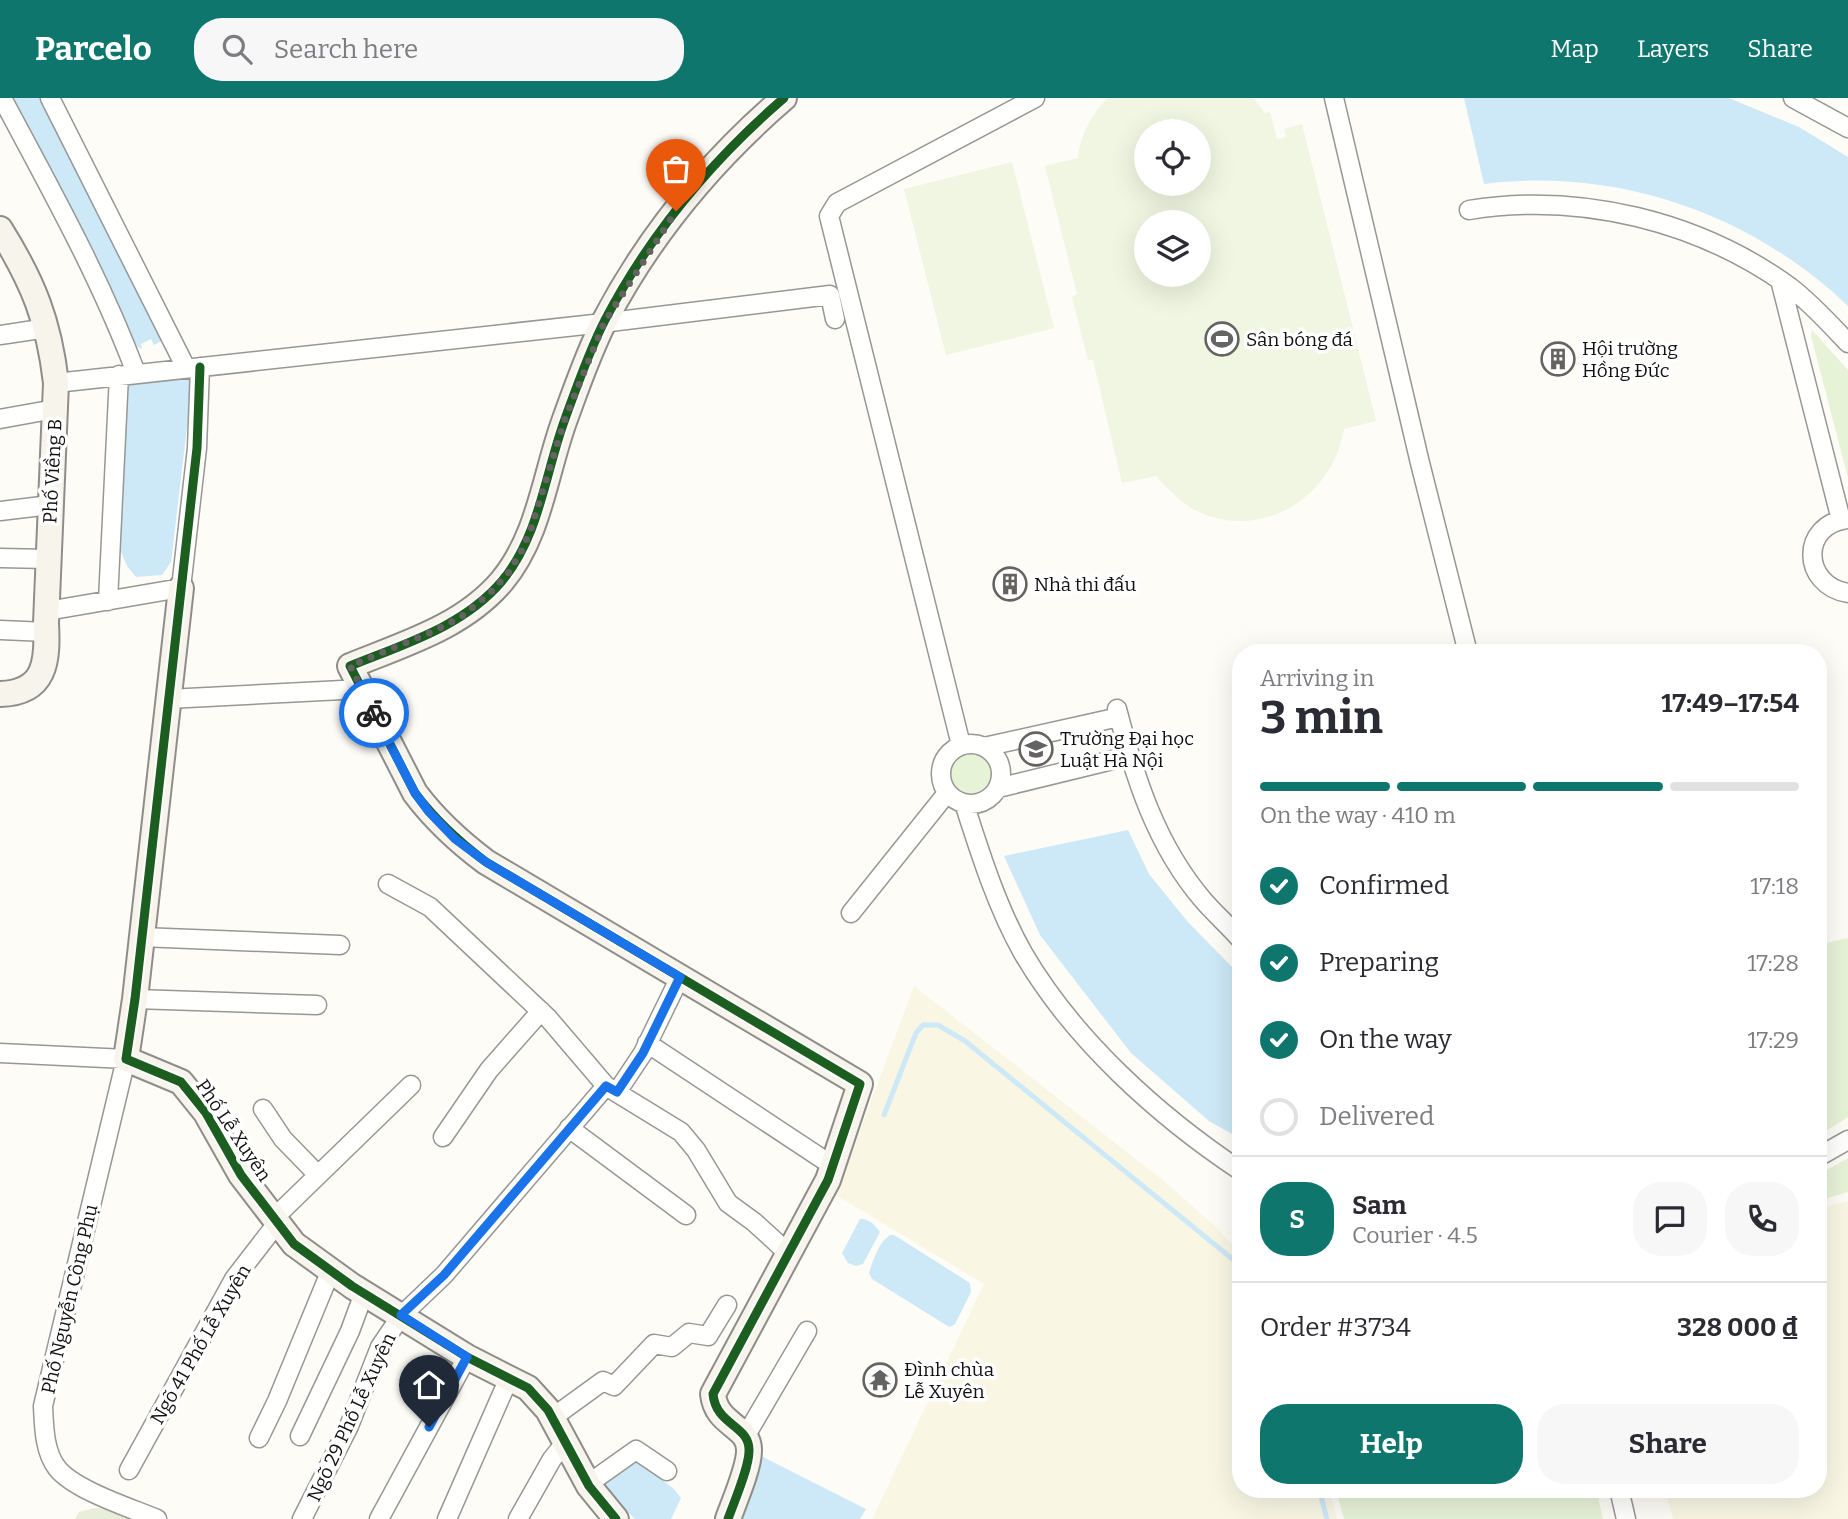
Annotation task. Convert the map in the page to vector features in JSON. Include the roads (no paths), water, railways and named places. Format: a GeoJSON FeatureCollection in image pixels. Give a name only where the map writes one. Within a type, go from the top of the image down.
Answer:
{"type":"FeatureCollection","features":[{"type":"Feature","properties":{"kind":"street"},"geometry":{"type":"LineString","coordinates":[[2,98],[87,257],[117,323],[127,374],[107,601]]}},
{"type":"Feature","properties":{"kind":"street"},"geometry":{"type":"LineString","coordinates":[[0,1053],[126,1059],[197,448],[193,368],[50,98]]}},
{"type":"Feature","properties":{"kind":"street"},"geometry":{"type":"LineString","coordinates":[[728,1519],[749,1453],[745,1437],[716,1409],[713,1394],[828,1180],[860,1084],[486,862],[455,839],[415,793],[350,666],[461,617],[490,593],[509,572],[531,529],[565,419],[604,323],[676,211],[720,159],[784,98]]}},
{"type":"Feature","properties":{"kind":"street"},"geometry":{"type":"LineString","coordinates":[[961,745],[829,216],[837,203],[1035,98]]}},
{"type":"Feature","properties":{"kind":"street"},"geometry":{"type":"LineString","coordinates":[[1334,98],[1466,644]]}},
{"type":"Feature","properties":{"kind":"street"},"geometry":{"type":"LineString","coordinates":[[1793,98],[1848,128]]}},
{"type":"Feature","properties":{"kind":"street"},"geometry":{"type":"LineString","coordinates":[[1469,210],[1502,205],[1600,209],[1683,230],[1732,250],[1780,280],[1821,315],[1848,343]]}},
{"type":"Feature","properties":{"kind":"street","name":"Phố Viềng B"},"geometry":{"type":"LineString","coordinates":[[0,229],[23,267],[38,301],[47,328],[56,383],[48,559],[48,654],[41,673],[29,688],[15,694],[0,694]]}},
{"type":"Feature","properties":{"kind":"street"},"geometry":{"type":"LineString","coordinates":[[1780,280],[1845,520],[1832,523],[1822,530],[1815,540],[1813,564],[1817,575],[1825,584],[1848,593]]}},
{"type":"Feature","properties":{"kind":"street"},"geometry":{"type":"LineString","coordinates":[[56,383],[604,323],[830,295],[835,319]]}},
{"type":"Feature","properties":{"kind":"street"},"geometry":{"type":"LineString","coordinates":[[0,335],[47,328]]}},
{"type":"Feature","properties":{"kind":"street"},"geometry":{"type":"LineString","coordinates":[[0,419],[55,409]]}},
{"type":"Feature","properties":{"kind":"street"},"geometry":{"type":"LineString","coordinates":[[0,511],[50,505]]}},
{"type":"Feature","properties":{"kind":"street"},"geometry":{"type":"LineString","coordinates":[[0,558],[48,559]]}},
{"type":"Feature","properties":{"kind":"street"},"geometry":{"type":"LineString","coordinates":[[0,630],[47,622],[107,601],[181,588]]}},
{"type":"Feature","properties":{"kind":"street"},"geometry":{"type":"LineString","coordinates":[[168,699],[362,689]]}},
{"type":"Feature","properties":{"kind":"street"},"geometry":{"type":"LineString","coordinates":[[984,747],[1118,713],[1143,801],[1168,850],[1203,900],[1232,931]]}},
{"type":"Feature","properties":{"kind":"street"},"geometry":{"type":"LineString","coordinates":[[974,744],[984,747],[999,763],[1001,777],[998,788],[982,802],[964,803],[947,793],[941,780],[941,767],[949,752],[961,745],[974,744]]}},
{"type":"Feature","properties":{"kind":"street"},"geometry":{"type":"LineString","coordinates":[[998,788],[1129,756]]}},
{"type":"Feature","properties":{"kind":"street"},"geometry":{"type":"LineString","coordinates":[[851,913],[947,793]]}},
{"type":"Feature","properties":{"kind":"street"},"geometry":{"type":"LineString","coordinates":[[964,803],[994,889],[1021,950],[1037,976],[1085,1035],[1144,1097],[1177,1126],[1232,1165]]}},
{"type":"Feature","properties":{"kind":"street"},"geometry":{"type":"LineString","coordinates":[[388,884],[430,907],[541,1011],[611,1089],[681,1132],[696,1150],[728,1203],[788,1253]]}},
{"type":"Feature","properties":{"kind":"street"},"geometry":{"type":"LineString","coordinates":[[141,937],[340,945]]}},
{"type":"Feature","properties":{"kind":"street","name":"Ngõ 29 Phố Lễ Xuyên"},"geometry":{"type":"LineString","coordinates":[[302,1519],[349,1426],[380,1347],[401,1315],[444,1275],[569,1128],[611,1089],[647,1043],[680,977]]}},
{"type":"Feature","properties":{"kind":"street"},"geometry":{"type":"LineString","coordinates":[[135,999],[317,1005]]}},
{"type":"Feature","properties":{"kind":"street"},"geometry":{"type":"LineString","coordinates":[[443,1137],[489,1070],[541,1011]]}},
{"type":"Feature","properties":{"kind":"street"},"geometry":{"type":"LineString","coordinates":[[647,1043],[833,1166]]}},
{"type":"Feature","properties":{"kind":"street","name":"Phố Lễ Xuyên"},"geometry":{"type":"LineString","coordinates":[[126,1059],[181,1082],[206,1113],[241,1175],[294,1244],[363,1293],[467,1357],[528,1388],[548,1410],[588,1484],[616,1519]]}},
{"type":"Feature","properties":{"kind":"street","name":"Phố Nguyễn Công Phụ"},"geometry":{"type":"LineString","coordinates":[[126,1059],[43,1406],[44,1436],[55,1466],[69,1481],[157,1519]]}},
{"type":"Feature","properties":{"kind":"street","name":"Ngõ 41 Phố Lễ Xuyên"},"geometry":{"type":"LineString","coordinates":[[130,1470],[234,1279],[276,1220],[317,1175],[411,1085]]}},
{"type":"Feature","properties":{"kind":"street"},"geometry":{"type":"LineString","coordinates":[[263,1109],[283,1139],[317,1175]]}},
{"type":"Feature","properties":{"kind":"street"},"geometry":{"type":"LineString","coordinates":[[569,1128],[686,1215]]}},
{"type":"Feature","properties":{"kind":"street"},"geometry":{"type":"LineString","coordinates":[[1827,1152],[1848,1140]]}},
{"type":"Feature","properties":{"kind":"street"},"geometry":{"type":"LineString","coordinates":[[259,1438],[331,1270]]}},
{"type":"Feature","properties":{"kind":"street"},"geometry":{"type":"LineString","coordinates":[[300,1436],[350,1331],[363,1293]]}},
{"type":"Feature","properties":{"kind":"street"},"geometry":{"type":"LineString","coordinates":[[552,1418],[603,1381],[614,1386],[654,1344],[672,1347],[689,1333],[708,1336],[727,1305]]}},
{"type":"Feature","properties":{"kind":"street"},"geometry":{"type":"LineString","coordinates":[[745,1437],[807,1331]]}},
{"type":"Feature","properties":{"kind":"street"},"geometry":{"type":"LineString","coordinates":[[379,1519],[467,1357]]}},
{"type":"Feature","properties":{"kind":"street"},"geometry":{"type":"LineString","coordinates":[[447,1519],[509,1378]]}},
{"type":"Feature","properties":{"kind":"street"},"geometry":{"type":"LineString","coordinates":[[518,1519],[552,1459],[565,1443]]}},
{"type":"Feature","properties":{"kind":"street"},"geometry":{"type":"LineString","coordinates":[[588,1484],[636,1450],[667,1471]]}},
{"type":"Feature","properties":{"kind":"street"},"geometry":{"type":"LineString","coordinates":[[1621,1498],[1626,1519]]}},
{"type":"Feature","properties":{"kind":"water"},"geometry":{"type":"Polygon","coordinates":[[[9,98],[42,98],[163,340],[154,345],[151,339],[141,344],[142,349],[133,345],[9,98]]]}},
{"type":"Feature","properties":{"kind":"water"},"geometry":{"type":"Polygon","coordinates":[[[1464,98],[1729,98],[1799,127],[1848,157],[1848,306],[1810,274],[1769,246],[1726,222],[1680,204],[1632,191],[1583,183],[1534,181],[1484,184],[1464,98]]]}},
{"type":"Feature","properties":{"kind":"water"},"geometry":{"type":"Polygon","coordinates":[[[178,376],[193,377],[171,562],[162,575],[136,577],[127,566],[118,545],[124,390],[129,383],[178,376]]]}},
{"type":"Feature","properties":{"kind":"water"},"geometry":{"type":"Polygon","coordinates":[[[1128,830],[1149,874],[1187,921],[1232,967],[1232,1134],[1209,1121],[1131,1053],[1040,935],[1004,856],[1128,830]]]}},
{"type":"Feature","properties":{"kind":"water"},"geometry":{"type":"Polygon","coordinates":[[[860,1219],[869,1221],[880,1232],[863,1264],[856,1266],[848,1263],[842,1253],[860,1219]]]}},
{"type":"Feature","properties":{"kind":"water"},"geometry":{"type":"Polygon","coordinates":[[[890,1235],[970,1283],[971,1292],[955,1324],[950,1327],[946,1325],[872,1279],[869,1273],[875,1257],[890,1235]]]}},
{"type":"Feature","properties":{"kind":"water"},"geometry":{"type":"Polygon","coordinates":[[[759,1455],[866,1509],[860,1519],[739,1519],[759,1455]]]}},
{"type":"Feature","properties":{"kind":"water"},"geometry":{"type":"Polygon","coordinates":[[[637,1460],[674,1489],[681,1498],[671,1519],[635,1519],[597,1482],[627,1462],[637,1460]]]}},
{"type":"Feature","properties":{"kind":"waterway"},"geometry":{"type":"LineString","coordinates":[[884,1115],[916,1033],[923,1025],[938,1025],[965,1041],[1232,1259]]}},
{"type":"Feature","properties":{"kind":"waterway"},"geometry":{"type":"LineString","coordinates":[[1321,1498],[1327,1519]]}},
{"type":"Feature","properties":{"kind":"place","name":"Sân bóng đá"},"geometry":{"type":"Point","coordinates":[1222,339]}},
{"type":"Feature","properties":{"kind":"place","name":"Hội trường Hồng Đức"},"geometry":{"type":"Point","coordinates":[1558,359]}},
{"type":"Feature","properties":{"kind":"place","name":"Nhà thi đấu"},"geometry":{"type":"Point","coordinates":[1010,584]}},
{"type":"Feature","properties":{"kind":"place","name":"Trường Đại học Luật Hà Nội"},"geometry":{"type":"Point","coordinates":[1036,749]}},
{"type":"Feature","properties":{"kind":"place","name":"Đình chùa Lễ Xuyên"},"geometry":{"type":"Point","coordinates":[880,1380]}}]}
